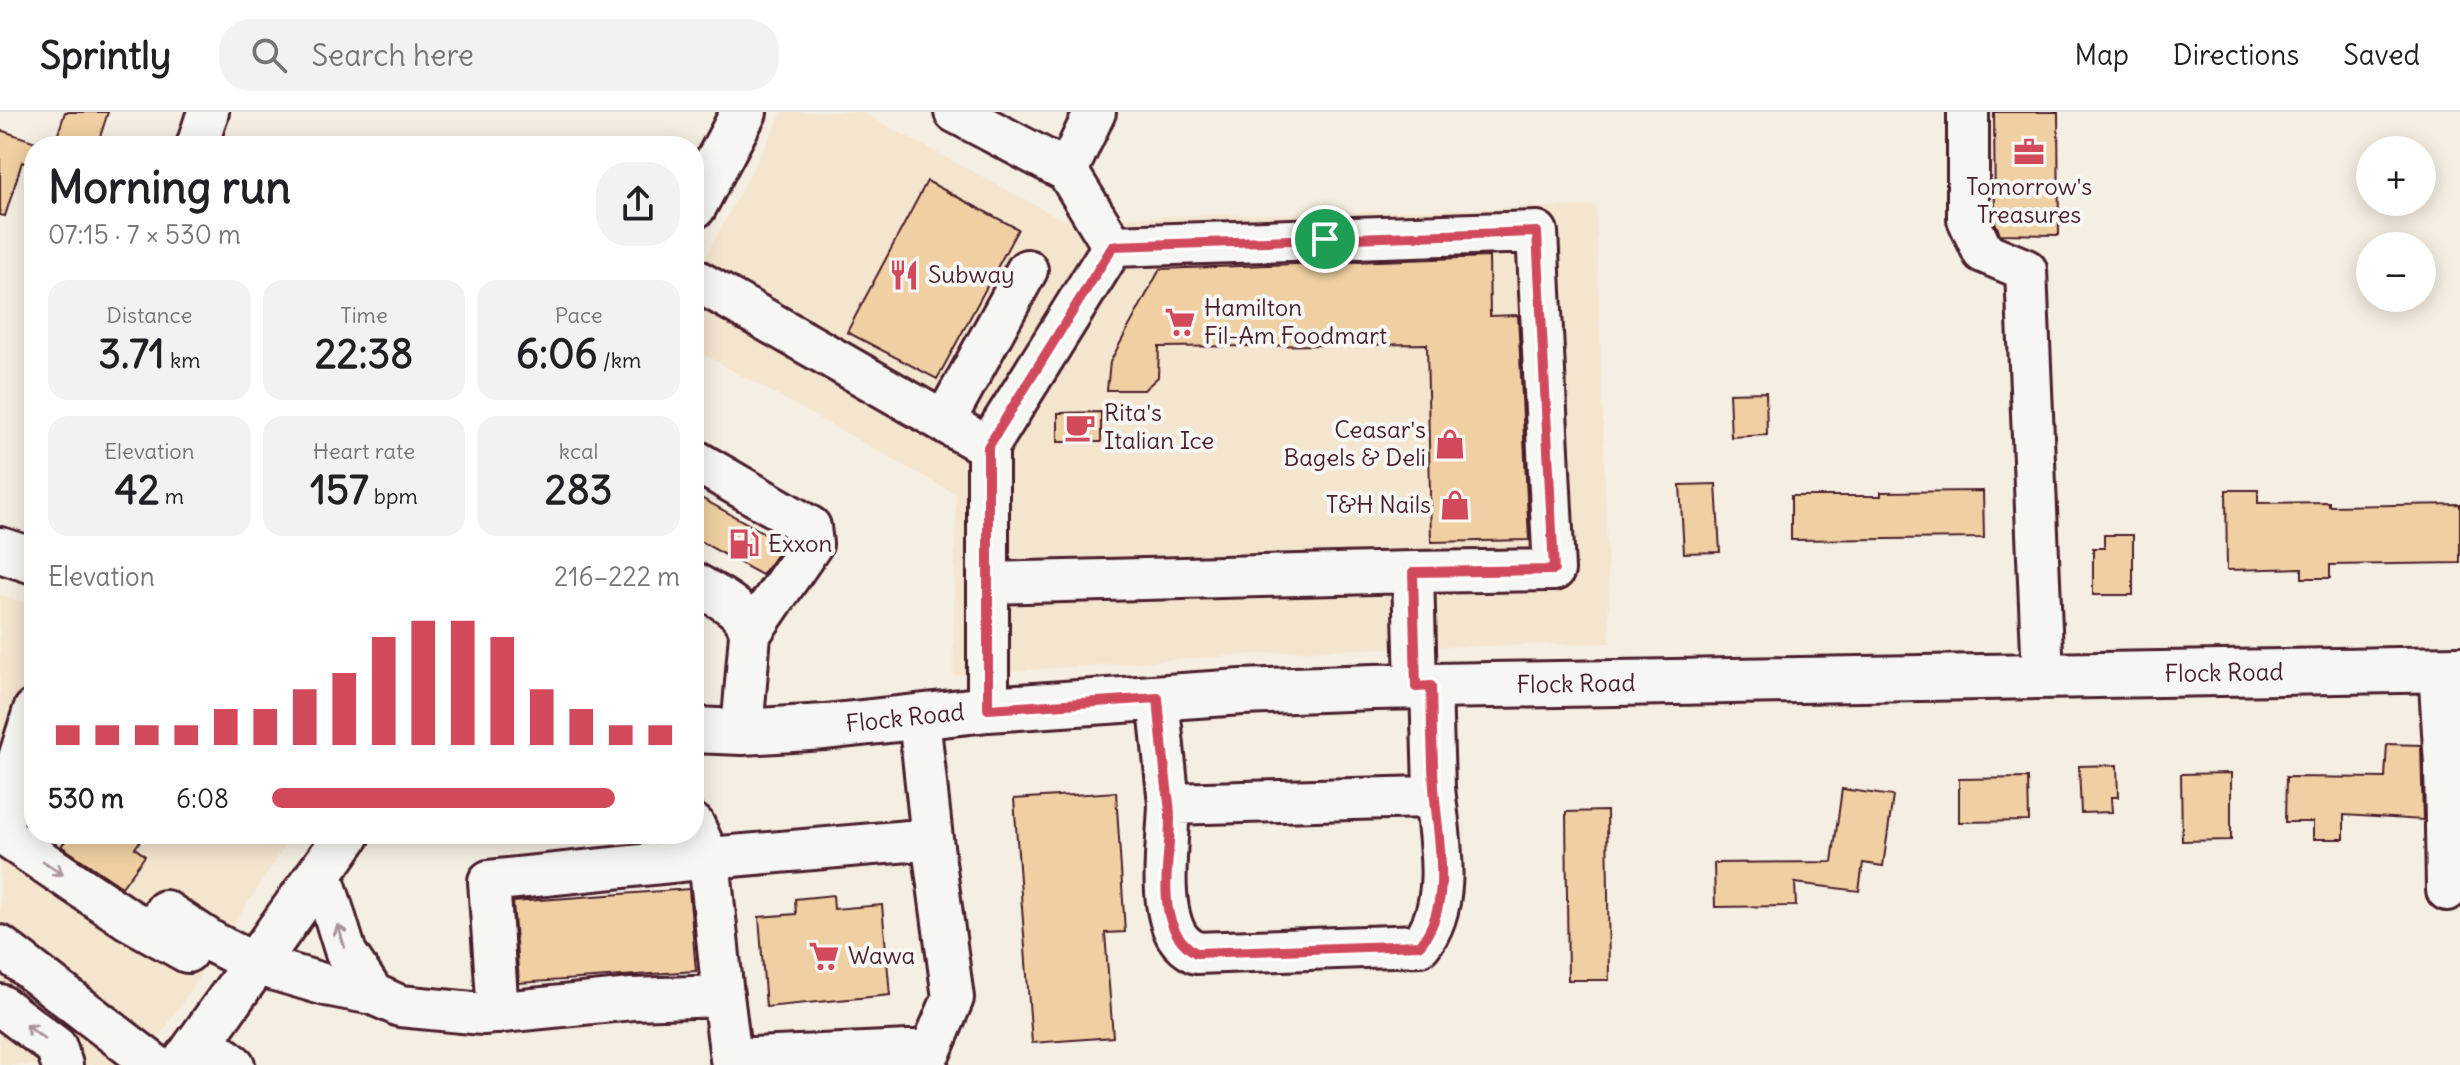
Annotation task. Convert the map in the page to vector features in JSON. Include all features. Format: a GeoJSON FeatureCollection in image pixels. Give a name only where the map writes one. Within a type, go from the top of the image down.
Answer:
{"type":"FeatureCollection","features":[{"type":"Feature","properties":{"kind":"main road"},"geometry":{"type":"LineString","coordinates":[[704,187],[744,112]]}},
{"type":"Feature","properties":{"kind":"main road"},"geometry":{"type":"LineString","coordinates":[[0,550],[24,558]]}},
{"type":"Feature","properties":{"kind":"main road","name":"Flock Road"},"geometry":{"type":"LineString","coordinates":[[704,730],[742,732],[919,718],[988,709],[1242,692],[2450,669]]}},
{"type":"Feature","properties":{"kind":"main road"},"geometry":{"type":"LineString","coordinates":[[206,1057],[249,973],[341,844]]}},
{"type":"Feature","properties":{"kind":"street"},"geometry":{"type":"LineString","coordinates":[[200,136],[208,112]]}},
{"type":"Feature","properties":{"kind":"street"},"geometry":{"type":"LineString","coordinates":[[955,112],[1067,171],[1113,246]]}},
{"type":"Feature","properties":{"kind":"street"},"geometry":{"type":"LineString","coordinates":[[1067,171],[1095,112]]}},
{"type":"Feature","properties":{"kind":"street"},"geometry":{"type":"LineString","coordinates":[[1968,112],[1968,219],[1983,252],[2026,270],[2043,676]]}},
{"type":"Feature","properties":{"kind":"street"},"geometry":{"type":"LineString","coordinates":[[988,583],[1554,570],[1537,232],[1113,246]]}},
{"type":"Feature","properties":{"kind":"street"},"geometry":{"type":"LineString","coordinates":[[988,709],[988,447],[1113,246]]}},
{"type":"Feature","properties":{"kind":"street"},"geometry":{"type":"LineString","coordinates":[[944,422],[1027,270]]}},
{"type":"Feature","properties":{"kind":"street"},"geometry":{"type":"LineString","coordinates":[[704,285],[988,447]]}},
{"type":"Feature","properties":{"kind":"street"},"geometry":{"type":"LineString","coordinates":[[704,464],[810,527],[812,544],[750,634]]}},
{"type":"Feature","properties":{"kind":"street"},"geometry":{"type":"LineString","coordinates":[[1158,698],[1169,804],[1167,900],[1176,935],[1183,945],[1196,953],[1420,945],[1431,930],[1441,889],[1439,839],[1413,572]]}},
{"type":"Feature","properties":{"kind":"street"},"geometry":{"type":"LineString","coordinates":[[704,589],[738,611],[748,622],[750,634],[742,732]]}},
{"type":"Feature","properties":{"kind":"street"},"geometry":{"type":"LineString","coordinates":[[2447,890],[2445,764],[2450,669]]}},
{"type":"Feature","properties":{"kind":"street"},"geometry":{"type":"LineString","coordinates":[[701,844],[731,1059],[931,1050],[953,998],[919,718]]}},
{"type":"Feature","properties":{"kind":"street"},"geometry":{"type":"LineString","coordinates":[[24,742],[7,797],[1,836],[128,919],[249,973],[373,994],[400,1006],[483,1014],[632,999],[723,995]]}},
{"type":"Feature","properties":{"kind":"street"},"geometry":{"type":"LineString","coordinates":[[1169,804],[1426,797],[1434,788]]}},
{"type":"Feature","properties":{"kind":"street"},"geometry":{"type":"LineString","coordinates":[[704,841],[932,839]]}},
{"type":"Feature","properties":{"kind":"street"},"geometry":{"type":"LineString","coordinates":[[498,1013],[489,881],[685,844]]}},
{"type":"Feature","properties":{"kind":"street"},"geometry":{"type":"LineString","coordinates":[[321,872],[346,953],[373,994]]}},
{"type":"Feature","properties":{"kind":"street"},"geometry":{"type":"LineString","coordinates":[[165,911],[212,942],[249,973]]}},
{"type":"Feature","properties":{"kind":"street"},"geometry":{"type":"LineString","coordinates":[[0,946],[155,1065]]}},
{"type":"Feature","properties":{"kind":"street"},"geometry":{"type":"LineString","coordinates":[[0,1005],[56,1047],[62,1065]]}},
{"type":"Feature","properties":{"kind":"shaded area"},"geometry":{"type":"Polygon","coordinates":[[[783,112],[861,112],[1061,219],[1596,206],[1610,643],[1312,650],[953,675],[956,494],[704,355],[704,260],[783,112]]]}},
{"type":"Feature","properties":{"kind":"shaded area"},"geometry":{"type":"Polygon","coordinates":[[[0,595],[24,603],[24,844],[286,844],[141,1065],[0,1065],[0,595]]]}},
{"type":"Feature","properties":{"kind":"building"},"geometry":{"type":"Polygon","coordinates":[[[65,112],[108,112],[100,136],[57,136],[65,112]]]}},
{"type":"Feature","properties":{"kind":"building"},"geometry":{"type":"Polygon","coordinates":[[[1994,112],[2058,112],[2059,235],[2000,234],[1995,222],[1994,112]]]}},
{"type":"Feature","properties":{"kind":"building"},"geometry":{"type":"Polygon","coordinates":[[[0,130],[24,138],[24,163],[5,216],[0,215],[0,130]]]}},
{"type":"Feature","properties":{"kind":"building"},"geometry":{"type":"Polygon","coordinates":[[[927,181],[1018,229],[937,379],[847,332],[927,181]]]}},
{"type":"Feature","properties":{"kind":"building"},"geometry":{"type":"Polygon","coordinates":[[[1489,257],[1490,316],[1518,315],[1529,540],[1431,542],[1427,344],[1159,347],[1158,377],[1144,390],[1107,390],[1110,362],[1160,269],[1489,257]]]}},
{"type":"Feature","properties":{"kind":"building"},"geometry":{"type":"Polygon","coordinates":[[[1766,392],[1767,435],[1731,437],[1729,393],[1766,392]]]}},
{"type":"Feature","properties":{"kind":"building","name":"Rita's Italian Ice"},"geometry":{"type":"Polygon","coordinates":[[[1101,412],[1101,442],[1058,442],[1058,413],[1101,412]]]}},
{"type":"Feature","properties":{"kind":"building"},"geometry":{"type":"Polygon","coordinates":[[[1716,484],[1720,552],[1684,553],[1680,485],[1716,484]]]}},
{"type":"Feature","properties":{"kind":"building"},"geometry":{"type":"Polygon","coordinates":[[[2226,490],[2258,490],[2258,503],[2329,502],[2329,506],[2460,504],[2460,563],[2330,565],[2330,578],[2302,578],[2302,568],[2227,570],[2226,490]]]}},
{"type":"Feature","properties":{"kind":"building"},"geometry":{"type":"Polygon","coordinates":[[[1983,491],[1984,538],[1791,540],[1791,496],[1983,491]]]}},
{"type":"Feature","properties":{"kind":"building","name":"Exxon"},"geometry":{"type":"Polygon","coordinates":[[[704,500],[784,544],[762,575],[704,543],[704,500]]]}},
{"type":"Feature","properties":{"kind":"building"},"geometry":{"type":"Polygon","coordinates":[[[2104,535],[2133,535],[2133,595],[2093,595],[2093,548],[2104,548],[2104,535]]]}},
{"type":"Feature","properties":{"kind":"building"},"geometry":{"type":"Polygon","coordinates":[[[2387,744],[2421,745],[2423,820],[2344,815],[2344,839],[2313,839],[2313,822],[2285,822],[2286,777],[2385,778],[2387,744]]]}},
{"type":"Feature","properties":{"kind":"building"},"geometry":{"type":"Polygon","coordinates":[[[2117,765],[2118,797],[2111,797],[2112,812],[2081,813],[2079,766],[2117,765]]]}},
{"type":"Feature","properties":{"kind":"building"},"geometry":{"type":"Polygon","coordinates":[[[2231,773],[2231,840],[2182,841],[2181,774],[2231,773]]]}},
{"type":"Feature","properties":{"kind":"building"},"geometry":{"type":"Polygon","coordinates":[[[2028,778],[2029,821],[1959,822],[1959,779],[2028,778]]]}},
{"type":"Feature","properties":{"kind":"building"},"geometry":{"type":"Polygon","coordinates":[[[1842,789],[1893,796],[1883,866],[1863,863],[1859,891],[1795,883],[1796,906],[1715,907],[1714,863],[1832,862],[1842,789]]]}},
{"type":"Feature","properties":{"kind":"building"},"geometry":{"type":"Polygon","coordinates":[[[1116,792],[1125,932],[1105,933],[1113,1037],[1032,1043],[1014,799],[1116,792]]]}},
{"type":"Feature","properties":{"kind":"building"},"geometry":{"type":"Polygon","coordinates":[[[1607,811],[1609,980],[1568,980],[1566,812],[1607,811]]]}},
{"type":"Feature","properties":{"kind":"building"},"geometry":{"type":"Polygon","coordinates":[[[138,844],[135,848],[145,856],[122,887],[61,846],[138,844]]]}},
{"type":"Feature","properties":{"kind":"building"},"geometry":{"type":"Polygon","coordinates":[[[689,889],[696,971],[519,983],[513,902],[689,889]]]}},
{"type":"Feature","properties":{"kind":"building","name":"Wawa"},"geometry":{"type":"Polygon","coordinates":[[[833,895],[834,909],[882,905],[890,995],[766,1007],[759,917],[796,914],[795,899],[833,895]]]}},
{"type":"Feature","properties":{"kind":"place","name":"Tomorrow's Treasures"},"geometry":{"type":"Point","coordinates":[2029,152]}},
{"type":"Feature","properties":{"kind":"place","name":"Subway"},"geometry":{"type":"Point","coordinates":[904,275]}},
{"type":"Feature","properties":{"kind":"place","name":"Hamilton Fil-Am Foodmart"},"geometry":{"type":"Point","coordinates":[1180,322]}},
{"type":"Feature","properties":{"kind":"place","name":"Rita's Italian Ice"},"geometry":{"type":"Point","coordinates":[1080,427]}},
{"type":"Feature","properties":{"kind":"place","name":"Ceasar's Bagels & Deli"},"geometry":{"type":"Point","coordinates":[1450,444]}},
{"type":"Feature","properties":{"kind":"place","name":"T&H Nails"},"geometry":{"type":"Point","coordinates":[1455,505]}},
{"type":"Feature","properties":{"kind":"place","name":"Exxon"},"geometry":{"type":"Point","coordinates":[744,544]}},
{"type":"Feature","properties":{"kind":"place","name":"Wawa"},"geometry":{"type":"Point","coordinates":[824,956]}},
{"type":"Feature","properties":{"kind":"route"},"geometry":{"type":"LineString","coordinates":[[1537,232],[1554,570],[1413,572],[1416,687],[1431,686],[1441,889],[1431,930],[1420,945],[1196,953],[1183,945],[1176,935],[1167,900],[1169,804],[1158,698],[988,709],[988,447],[1113,246],[1325,239],[1537,232]]}}]}
